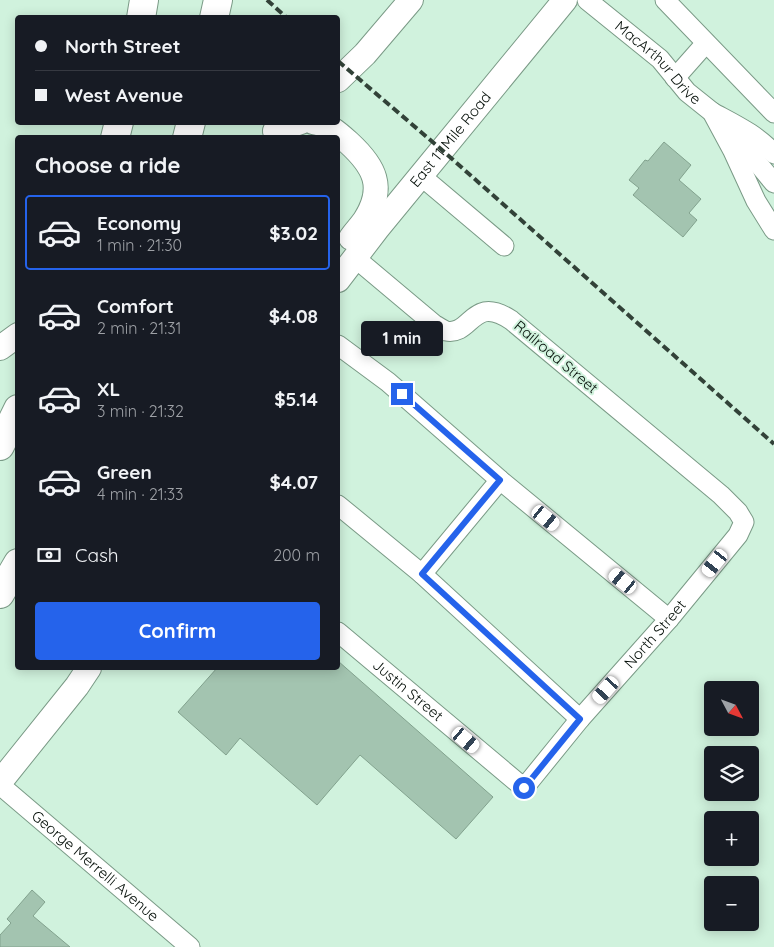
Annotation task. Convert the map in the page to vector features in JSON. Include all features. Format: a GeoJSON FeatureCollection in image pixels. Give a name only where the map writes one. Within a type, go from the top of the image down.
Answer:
{"type":"FeatureCollection","features":[{"type":"Feature","properties":{"kind":"highway"},"geometry":{"type":"LineString","coordinates":[[142,15],[144,0]]}},
{"type":"Feature","properties":{"kind":"highway"},"geometry":{"type":"LineString","coordinates":[[215,15],[218,0]]}},
{"type":"Feature","properties":{"kind":"highway"},"geometry":{"type":"LineString","coordinates":[[0,432],[15,411]]}},
{"type":"Feature","properties":{"kind":"highway"},"geometry":{"type":"LineString","coordinates":[[0,446],[15,414]]}},
{"type":"Feature","properties":{"kind":"highway"},"geometry":{"type":"LineString","coordinates":[[0,594],[15,568]]}},
{"type":"Feature","properties":{"kind":"main road"},"geometry":{"type":"LineString","coordinates":[[340,78],[365,54],[412,0]]}},
{"type":"Feature","properties":{"kind":"main road","name":"East 11 Mile Road"},"geometry":{"type":"LineString","coordinates":[[340,274],[346,256],[421,176],[565,0]]}},
{"type":"Feature","properties":{"kind":"main road"},"geometry":{"type":"LineString","coordinates":[[276,130],[292,125]]}},
{"type":"Feature","properties":{"kind":"main road"},"geometry":{"type":"LineString","coordinates":[[322,125],[340,134],[363,156],[372,168],[376,178],[370,212],[346,256]]}},
{"type":"Feature","properties":{"kind":"main road"},"geometry":{"type":"LineString","coordinates":[[0,348],[15,337]]}},
{"type":"Feature","properties":{"kind":"main road"},"geometry":{"type":"LineString","coordinates":[[0,784],[88,670]]}},
{"type":"Feature","properties":{"kind":"street","name":"MacArthur Drive"},"geometry":{"type":"LineString","coordinates":[[588,0],[660,59],[687,92],[712,112],[734,151],[756,201],[774,230]]}},
{"type":"Feature","properties":{"kind":"street"},"geometry":{"type":"LineString","coordinates":[[665,0],[774,114]]}},
{"type":"Feature","properties":{"kind":"street"},"geometry":{"type":"LineString","coordinates":[[675,78],[706,43]]}},
{"type":"Feature","properties":{"kind":"street"},"geometry":{"type":"LineString","coordinates":[[712,112],[758,140],[774,154]]}},
{"type":"Feature","properties":{"kind":"street"},"geometry":{"type":"LineString","coordinates":[[722,130],[755,160],[774,183]]}},
{"type":"Feature","properties":{"kind":"street"},"geometry":{"type":"LineString","coordinates":[[421,176],[504,246]]}},
{"type":"Feature","properties":{"kind":"street","name":"Railroad Street"},"geometry":{"type":"LineString","coordinates":[[346,256],[435,325],[446,331],[454,331],[476,314],[488,310],[500,312],[721,496],[738,512],[744,522]]}},
{"type":"Feature","properties":{"kind":"street"},"geometry":{"type":"LineString","coordinates":[[340,346],[388,382],[500,480],[669,619]]}},
{"type":"Feature","properties":{"kind":"street"},"geometry":{"type":"LineString","coordinates":[[422,574],[500,480]]}},
{"type":"Feature","properties":{"kind":"street"},"geometry":{"type":"LineString","coordinates":[[340,507],[422,574],[580,719]]}},
{"type":"Feature","properties":{"kind":"street","name":"North Street"},"geometry":{"type":"LineString","coordinates":[[524,788],[580,719],[669,619],[738,535],[744,522]]}},
{"type":"Feature","properties":{"kind":"street","name":"Justin Street"},"geometry":{"type":"LineString","coordinates":[[340,634],[524,788]]}},
{"type":"Feature","properties":{"kind":"street","name":"George Merrelli Avenue"},"geometry":{"type":"LineString","coordinates":[[0,784],[190,947]]}},
{"type":"Feature","properties":{"kind":"building"},"geometry":{"type":"Polygon","coordinates":[[[664,142],[691,165],[679,180],[701,199],[689,213],[697,220],[683,237],[633,195],[639,188],[629,180],[645,160],[648,161],[664,142]]]}},
{"type":"Feature","properties":{"kind":"building"},"geometry":{"type":"Polygon","coordinates":[[[340,663],[493,797],[456,839],[360,755],[317,805],[240,738],[226,755],[178,712],[215,670],[340,670],[340,663]]]}},
{"type":"Feature","properties":{"kind":"building"},"geometry":{"type":"Polygon","coordinates":[[[32,890],[45,902],[33,916],[70,947],[0,947],[0,935],[11,923],[7,919],[32,890]]]}},
{"type":"Feature","properties":{"kind":"railway"},"geometry":{"type":"LineString","coordinates":[[267,0],[284,15]]}},
{"type":"Feature","properties":{"kind":"railway"},"geometry":{"type":"LineString","coordinates":[[340,63],[442,150],[774,444]]}},
{"type":"Feature","properties":{"kind":"route"},"geometry":{"type":"LineString","coordinates":[[402,394],[500,480],[422,574],[580,719],[524,788]]}}]}
